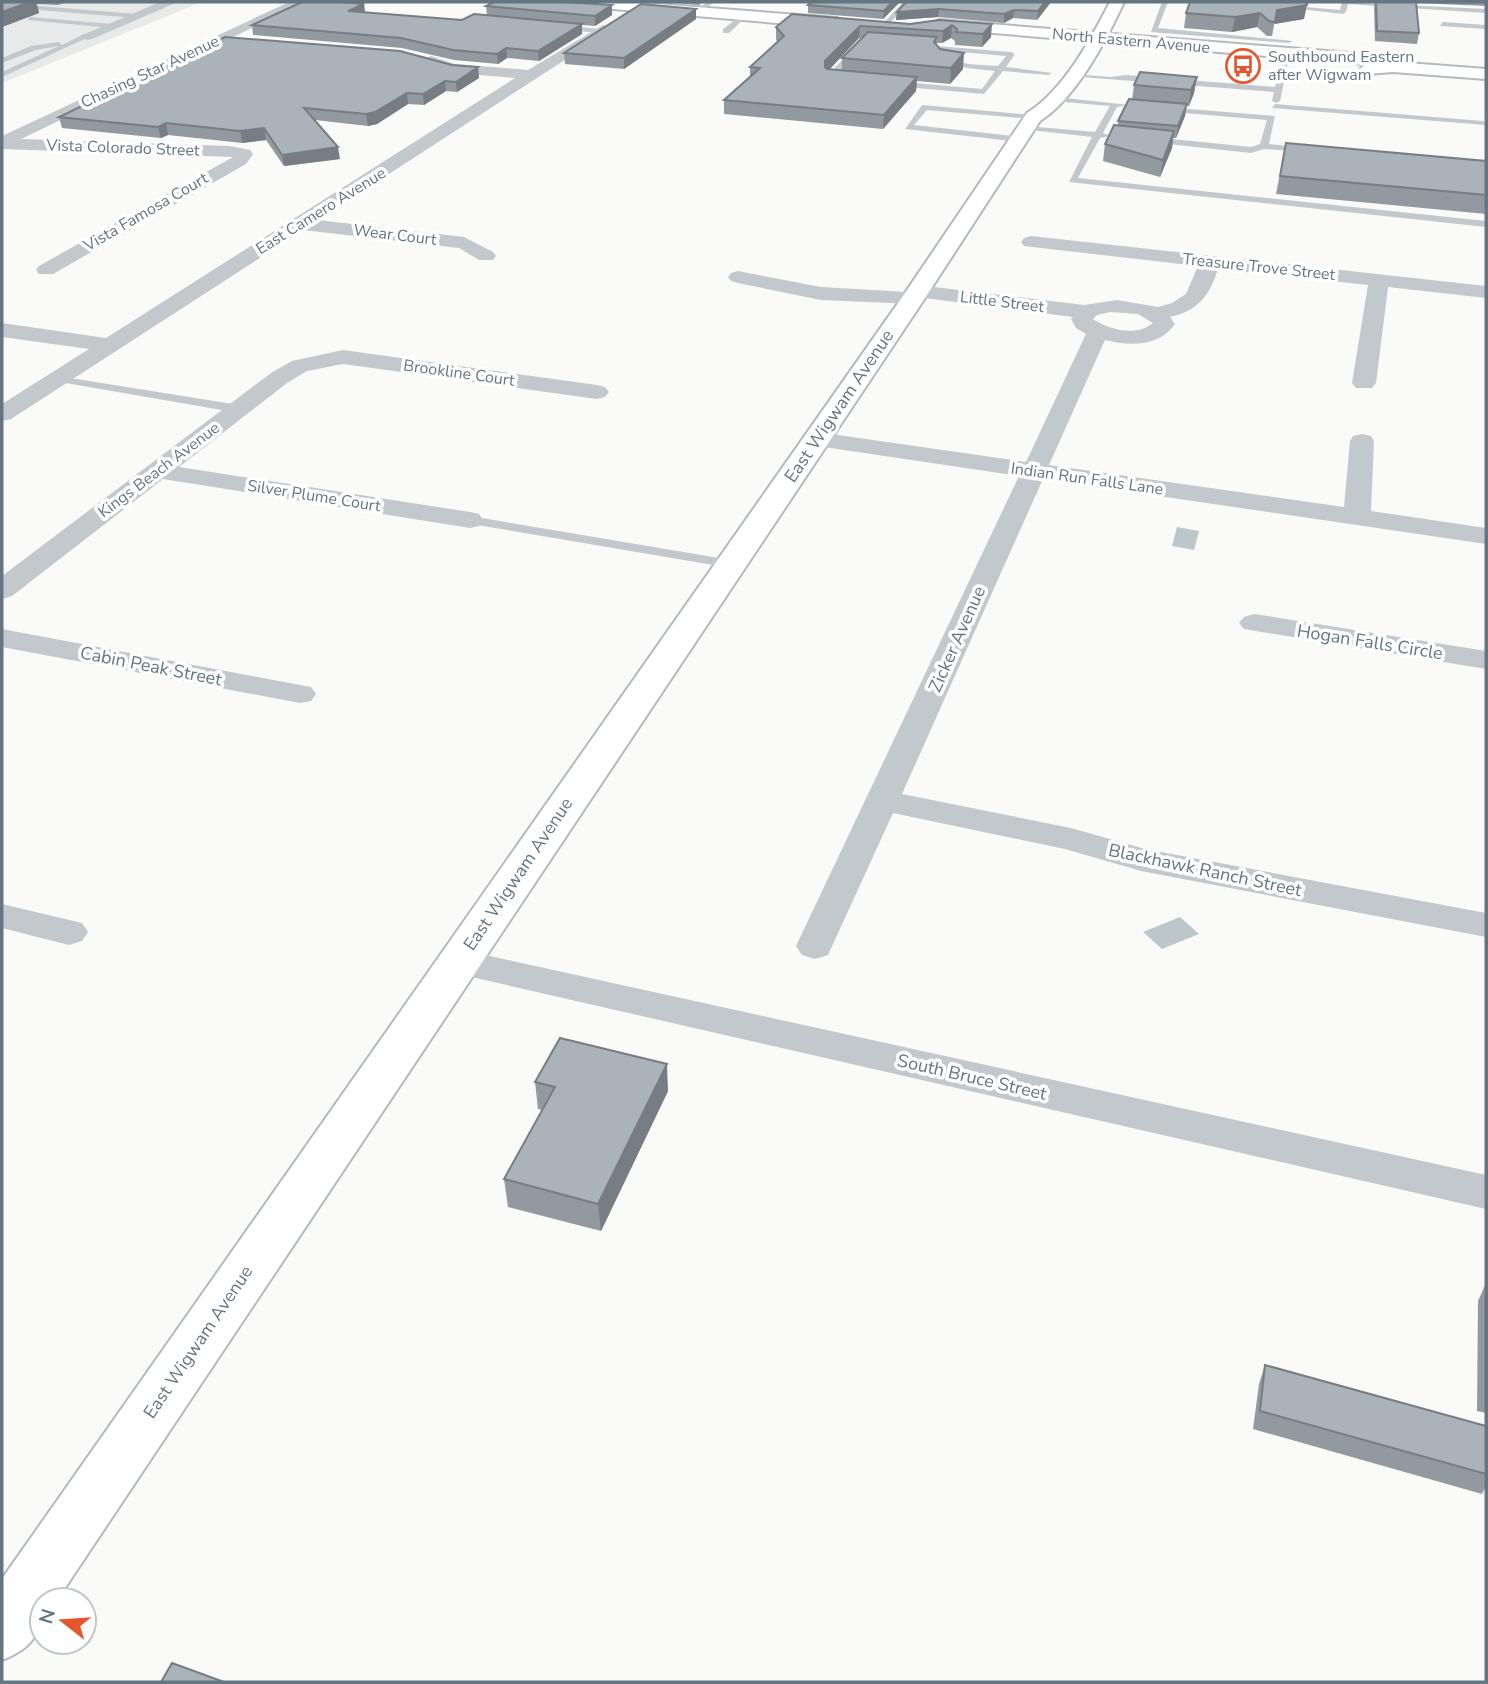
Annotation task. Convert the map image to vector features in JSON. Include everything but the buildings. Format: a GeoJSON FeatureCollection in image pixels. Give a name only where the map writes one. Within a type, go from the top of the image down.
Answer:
{"type":"FeatureCollection","features":[{"type":"Feature","properties":{"kind":"main road"},"geometry":{"type":"LineString","coordinates":[[578,2],[910,28],[950,43],[1058,74],[1286,59],[1364,69],[1393,67],[1486,74]]}},
{"type":"Feature","properties":{"kind":"main road"},"geometry":{"type":"LineString","coordinates":[[1058,74],[1117,2]]}},
{"type":"Feature","properties":{"kind":"main road"},"geometry":{"type":"LineString","coordinates":[[1058,74],[1086,20]]}},
{"type":"Feature","properties":{"kind":"main road","name":"North Eastern Avenue"},"geometry":{"type":"LineString","coordinates":[[910,28],[939,25],[1058,74]]}},
{"type":"Feature","properties":{"kind":"main road","name":"East Wigwam Avenue"},"geometry":{"type":"LineString","coordinates":[[1058,74],[1072,76]]}},
{"type":"Feature","properties":{"kind":"main road","name":"East Wigwam Avenue"},"geometry":{"type":"LineString","coordinates":[[1058,74],[1072,76]]}},
{"type":"Feature","properties":{"kind":"main road","name":"East Wigwam Avenue"},"geometry":{"type":"LineString","coordinates":[[2,1630],[817,439],[1058,74]]}},
{"type":"Feature","properties":{"kind":"street"},"geometry":{"type":"LineString","coordinates":[[87,36],[171,2]]}},
{"type":"Feature","properties":{"kind":"street","name":"Chasing Star Avenue"},"geometry":{"type":"LineString","coordinates":[[2,143],[299,2]]}},
{"type":"Feature","properties":{"kind":"street","name":"East Camero Avenue"},"geometry":{"type":"LineString","coordinates":[[2,414],[639,7]]}},
{"type":"Feature","properties":{"kind":"street"},"geometry":{"type":"LineString","coordinates":[[219,39],[245,41]]}},
{"type":"Feature","properties":{"kind":"street"},"geometry":{"type":"LineString","coordinates":[[414,57],[435,62],[535,72]]}},
{"type":"Feature","properties":{"kind":"street","name":"Vista Colorado Street"},"geometry":{"type":"LineString","coordinates":[[2,143],[230,151],[244,154]]}},
{"type":"Feature","properties":{"kind":"street","name":"Vista Famosa Court"},"geometry":{"type":"LineString","coordinates":[[46,270],[240,160],[244,154]]}},
{"type":"Feature","properties":{"kind":"street","name":"Wear Court"},"geometry":{"type":"LineString","coordinates":[[301,224],[464,243],[486,256]]}},
{"type":"Feature","properties":{"kind":"street","name":"Treasure Trove Street"},"geometry":{"type":"LineString","coordinates":[[1031,242],[1486,292]]}},
{"type":"Feature","properties":{"kind":"street"},"geometry":{"type":"LineString","coordinates":[[1092,322],[1099,307],[1123,306],[1157,314],[1190,304],[1199,294],[1210,262]]}},
{"type":"Feature","properties":{"kind":"street","name":"Little Street"},"geometry":{"type":"LineString","coordinates":[[738,277],[771,282],[807,292],[867,299],[915,294],[1092,322],[1122,337],[1147,336],[1162,329],[1164,324],[1157,314]]}},
{"type":"Feature","properties":{"kind":"street"},"geometry":{"type":"LineString","coordinates":[[1364,383],[1378,280]]}},
{"type":"Feature","properties":{"kind":"street","name":"Zicker Avenue"},"geometry":{"type":"LineString","coordinates":[[815,946],[1033,471],[1092,322]]}},
{"type":"Feature","properties":{"kind":"street"},"geometry":{"type":"LineString","coordinates":[[2,330],[111,345]]}},
{"type":"Feature","properties":{"kind":"street","name":"Brookline Court"},"geometry":{"type":"LineString","coordinates":[[321,359],[343,356],[597,391]]}},
{"type":"Feature","properties":{"kind":"street","name":"Kings Beach Avenue"},"geometry":{"type":"LineString","coordinates":[[2,590],[279,378],[300,366],[321,359]]}},
{"type":"Feature","properties":{"kind":"street","name":"Indian Run Falls Lane"},"geometry":{"type":"LineString","coordinates":[[817,439],[1486,536]]}},
{"type":"Feature","properties":{"kind":"street"},"geometry":{"type":"LineString","coordinates":[[1357,517],[1362,441]]}},
{"type":"Feature","properties":{"kind":"street","name":"Silver Plume Court"},"geometry":{"type":"LineString","coordinates":[[158,471],[470,520]]}},
{"type":"Feature","properties":{"kind":"street","name":"Hogan Falls Circle"},"geometry":{"type":"LineString","coordinates":[[1254,623],[1486,660]]}},
{"type":"Feature","properties":{"kind":"street","name":"Cabin Peak Street"},"geometry":{"type":"LineString","coordinates":[[2,638],[300,694]]}},
{"type":"Feature","properties":{"kind":"street","name":"Blackhawk Ranch Street"},"geometry":{"type":"LineString","coordinates":[[883,801],[1071,839],[1141,860],[1486,925]]}},
{"type":"Feature","properties":{"kind":"street"},"geometry":{"type":"LineString","coordinates":[[2,916],[69,932]]}},
{"type":"Feature","properties":{"kind":"street","name":"South Bruce Street"},"geometry":{"type":"LineString","coordinates":[[458,962],[1486,1192]]}},
{"type":"Feature","properties":{"kind":"lane"},"geometry":{"type":"LineString","coordinates":[[4,4],[22,2]]}},
{"type":"Feature","properties":{"kind":"lane"},"geometry":{"type":"LineString","coordinates":[[697,12],[711,2]]}},
{"type":"Feature","properties":{"kind":"lane"},"geometry":{"type":"LineString","coordinates":[[868,25],[907,2]]}},
{"type":"Feature","properties":{"kind":"lane"},"geometry":{"type":"LineString","coordinates":[[1166,2],[1154,30],[1286,59]]}},
{"type":"Feature","properties":{"kind":"lane"},"geometry":{"type":"LineString","coordinates":[[1322,2],[1486,11]]}},
{"type":"Feature","properties":{"kind":"lane"},"geometry":{"type":"LineString","coordinates":[[1282,6],[1295,4],[1343,12],[1345,2]]}},
{"type":"Feature","properties":{"kind":"lane"},"geometry":{"type":"LineString","coordinates":[[4,4],[136,16]]}},
{"type":"Feature","properties":{"kind":"lane"},"geometry":{"type":"LineString","coordinates":[[1293,19],[1295,4]]}},
{"type":"Feature","properties":{"kind":"lane"},"geometry":{"type":"LineString","coordinates":[[726,31],[746,15]]}},
{"type":"Feature","properties":{"kind":"lane"},"geometry":{"type":"LineString","coordinates":[[15,18],[111,26]]}},
{"type":"Feature","properties":{"kind":"lane"},"geometry":{"type":"LineString","coordinates":[[1443,24],[1486,27]]}},
{"type":"Feature","properties":{"kind":"lane"},"geometry":{"type":"LineString","coordinates":[[545,26],[600,31]]}},
{"type":"Feature","properties":{"kind":"lane"},"geometry":{"type":"LineString","coordinates":[[1264,146],[1291,30]]}},
{"type":"Feature","properties":{"kind":"lane"},"geometry":{"type":"LineString","coordinates":[[2,75],[87,36]]}},
{"type":"Feature","properties":{"kind":"lane"},"geometry":{"type":"LineString","coordinates":[[2,61],[34,48],[73,42]]}},
{"type":"Feature","properties":{"kind":"lane"},"geometry":{"type":"LineString","coordinates":[[864,42],[950,43],[1011,54],[984,92],[830,78],[864,42]]}},
{"type":"Feature","properties":{"kind":"lane"},"geometry":{"type":"LineString","coordinates":[[950,43],[940,57],[944,61],[1058,74],[1096,103],[1141,107]]}},
{"type":"Feature","properties":{"kind":"lane"},"geometry":{"type":"LineString","coordinates":[[1267,79],[1286,59]]}},
{"type":"Feature","properties":{"kind":"lane"},"geometry":{"type":"LineString","coordinates":[[1126,77],[1131,68],[1227,75]]}},
{"type":"Feature","properties":{"kind":"lane"},"geometry":{"type":"LineString","coordinates":[[1058,74],[955,132],[908,127],[925,107],[971,111],[1058,74]]}},
{"type":"Feature","properties":{"kind":"lane"},"geometry":{"type":"LineString","coordinates":[[1058,74],[1098,135],[1111,137]]}},
{"type":"Feature","properties":{"kind":"lane"},"geometry":{"type":"LineString","coordinates":[[1072,76],[1111,79],[1126,77],[1279,90]]}},
{"type":"Feature","properties":{"kind":"lane"},"geometry":{"type":"LineString","coordinates":[[1096,103],[1111,79]]}},
{"type":"Feature","properties":{"kind":"lane"},"geometry":{"type":"LineString","coordinates":[[1115,104],[1072,180],[1486,224]]}},
{"type":"Feature","properties":{"kind":"lane"},"geometry":{"type":"LineString","coordinates":[[1275,106],[1485,125]]}},
{"type":"Feature","properties":{"kind":"lane"},"geometry":{"type":"LineString","coordinates":[[1154,108],[1272,118]]}},
{"type":"Feature","properties":{"kind":"lane"},"geometry":{"type":"LineString","coordinates":[[955,132],[971,111]]}},
{"type":"Feature","properties":{"kind":"lane"},"geometry":{"type":"LineString","coordinates":[[1139,139],[1251,150],[1264,146],[1319,150]]}},
{"type":"Feature","properties":{"kind":"lane"},"geometry":{"type":"LineString","coordinates":[[58,379],[239,409]]}},
{"type":"Feature","properties":{"kind":"lane"},"geometry":{"type":"LineString","coordinates":[[470,520],[731,564]]}},
{"type":"Feature","properties":{"kind":"shaded area"},"geometry":{"type":"Polygon","coordinates":[[[2,2],[202,2],[2,83],[2,2]]]}},
{"type":"Feature","properties":{"kind":"shaded area"},"geometry":{"type":"Polygon","coordinates":[[[1177,527],[1199,531],[1194,550],[1172,546],[1177,527]]]}},
{"type":"Feature","properties":{"kind":"shaded area"},"geometry":{"type":"Polygon","coordinates":[[[1180,917],[1199,934],[1162,949],[1143,932],[1180,917]]]}},
{"type":"Feature","properties":{"kind":"place","name":"Southbound Eastern after Wigwam"},"geometry":{"type":"Point","coordinates":[1243,66]}}]}
